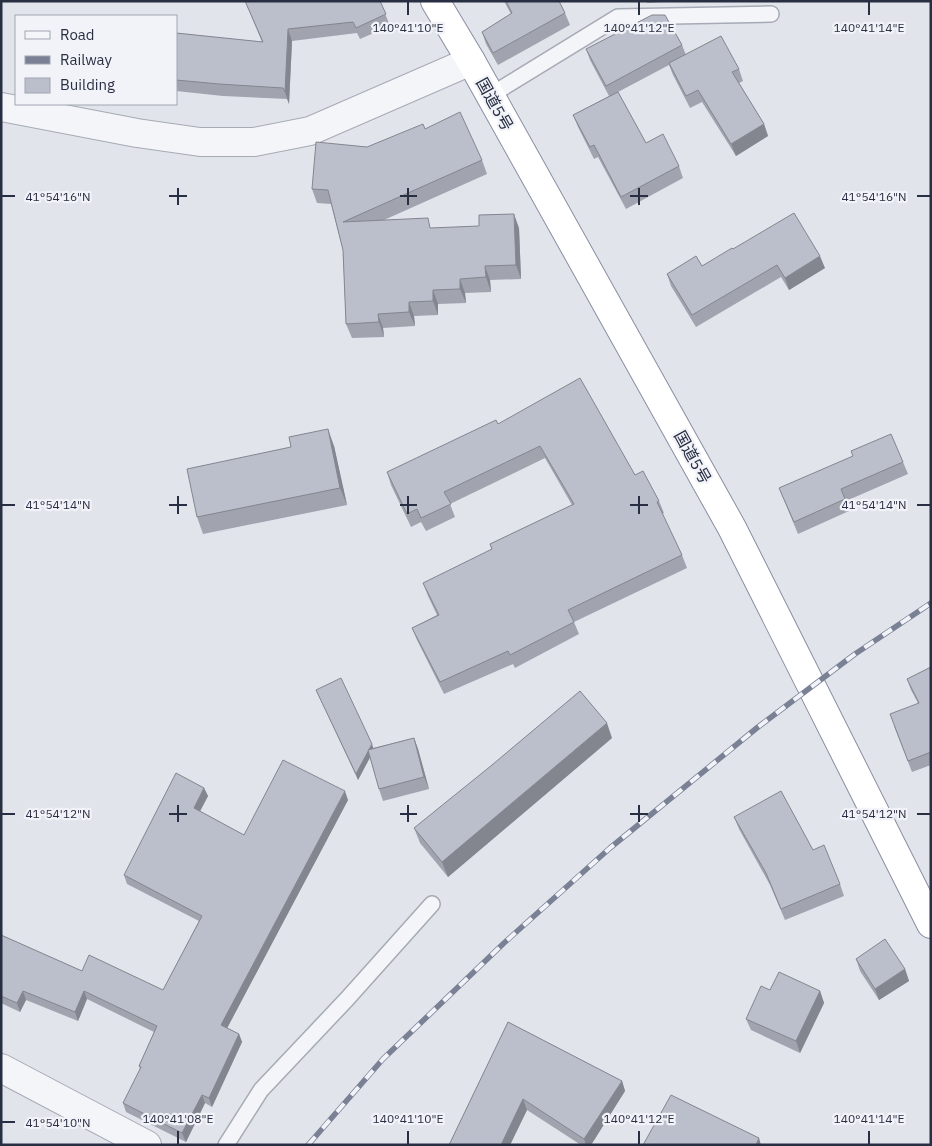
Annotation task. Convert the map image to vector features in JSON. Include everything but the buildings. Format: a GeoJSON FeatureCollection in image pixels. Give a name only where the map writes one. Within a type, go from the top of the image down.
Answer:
{"type":"FeatureCollection","features":[{"type":"Feature","properties":{"kind":"highway","name":"国道5号"},"geometry":{"type":"LineString","coordinates":[[435,1],[471,61],[732,528],[931,924]]}},
{"type":"Feature","properties":{"kind":"street"},"geometry":{"type":"LineString","coordinates":[[1,107],[136,133],[200,142],[254,142],[310,131],[471,61]]}},
{"type":"Feature","properties":{"kind":"street"},"geometry":{"type":"LineString","coordinates":[[1,1068],[147,1145]]}},
{"type":"Feature","properties":{"kind":"lane"},"geometry":{"type":"LineString","coordinates":[[490,95],[618,17],[771,14]]}},
{"type":"Feature","properties":{"kind":"lane"},"geometry":{"type":"LineString","coordinates":[[226,1145],[262,1090],[432,904]]}},
{"type":"Feature","properties":{"kind":"railway"},"geometry":{"type":"LineString","coordinates":[[308,1145],[383,1059],[504,943],[610,848],[758,727],[855,654],[931,603]]}}]}
